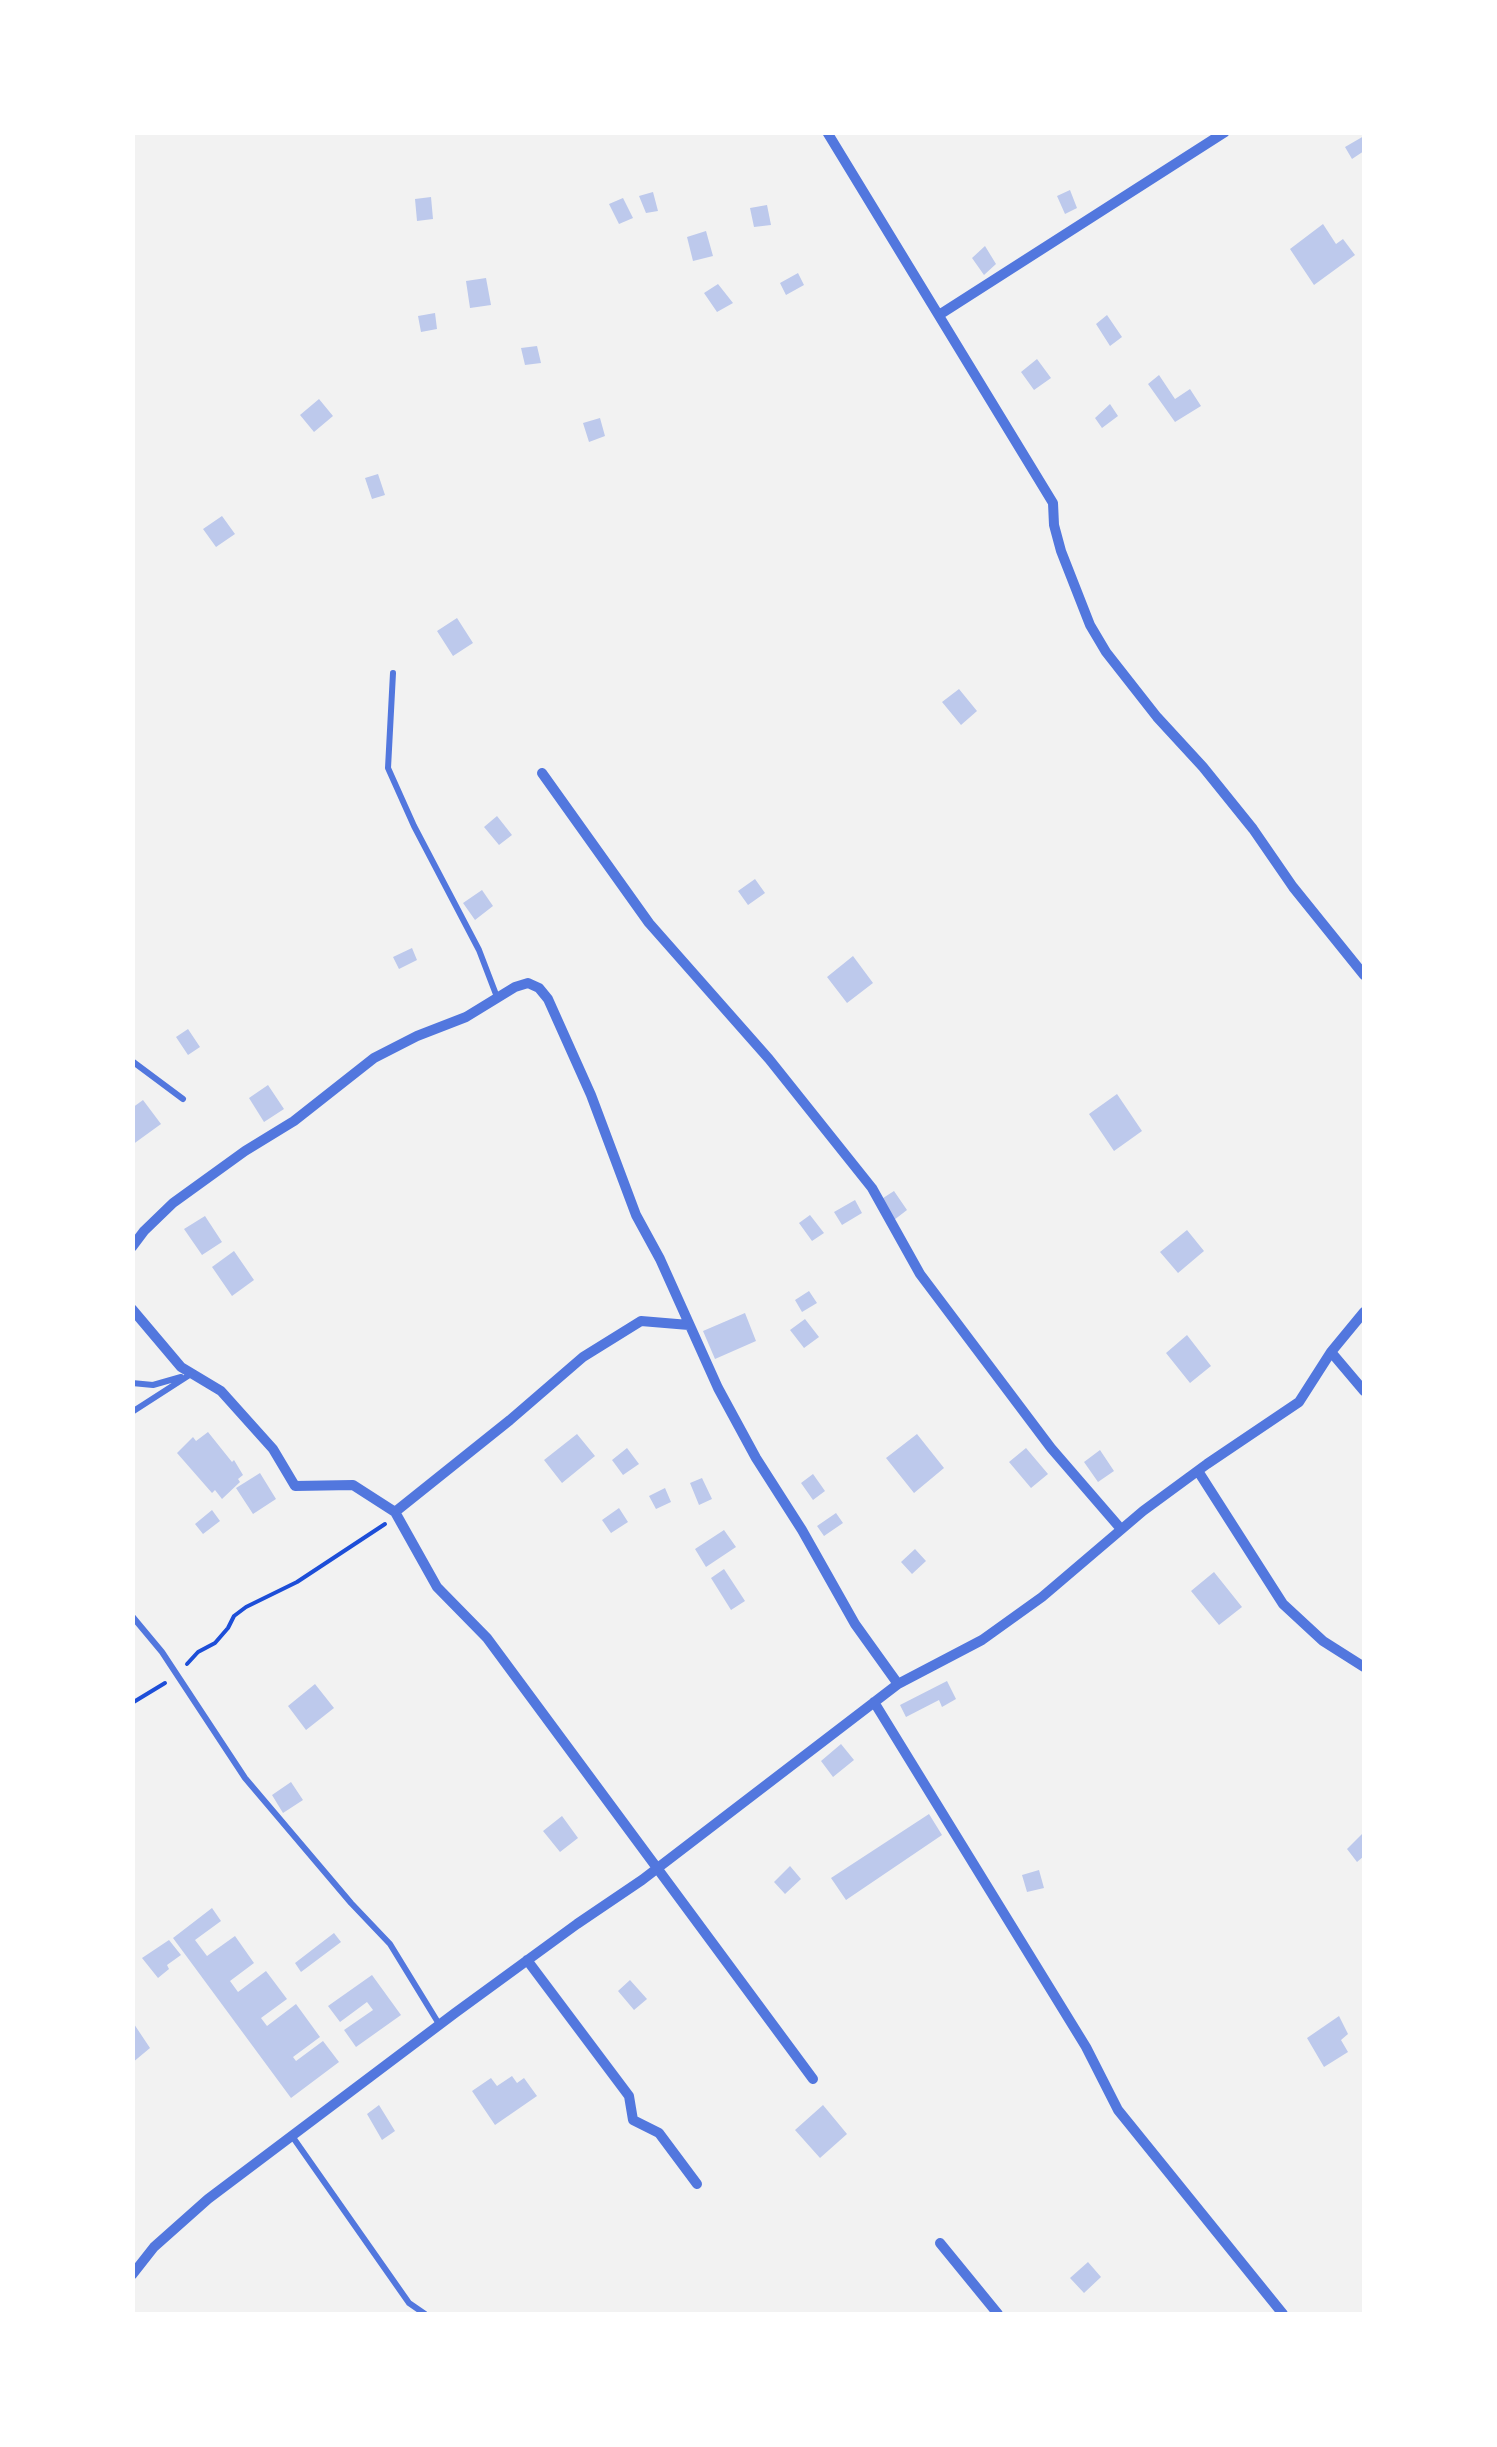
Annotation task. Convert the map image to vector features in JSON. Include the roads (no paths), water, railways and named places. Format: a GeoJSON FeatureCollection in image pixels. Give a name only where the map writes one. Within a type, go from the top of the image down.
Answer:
{"type":"FeatureCollection","features":[{"type":"Feature","properties":{"kind":"street"},"geometry":{"type":"LineString","coordinates":[[827,132],[1053,503],[1054,525],[1069,575],[1090,626],[1106,652],[1156,718],[1253,829],[1364,975]]}},
{"type":"Feature","properties":{"kind":"street"},"geometry":{"type":"LineString","coordinates":[[938,315],[1225,132]]}},
{"type":"Feature","properties":{"kind":"street"},"geometry":{"type":"LineString","coordinates":[[542,773],[648,923],[769,1059],[872,1188],[920,1274],[1051,1448],[1121,1529]]}},
{"type":"Feature","properties":{"kind":"street"},"geometry":{"type":"LineString","coordinates":[[132,1246],[173,1203],[294,1121],[374,1058],[466,1017],[514,987],[528,984],[539,988],[548,999],[591,1095],[636,1215],[718,1388],[855,1624],[898,1684]]}},
{"type":"Feature","properties":{"kind":"street"},"geometry":{"type":"LineString","coordinates":[[132,1310],[181,1367],[221,1390],[273,1449],[295,1486],[353,1485],[394,1515],[437,1588],[487,1638],[813,2079]]}},
{"type":"Feature","properties":{"kind":"street"},"geometry":{"type":"LineString","coordinates":[[132,2274],[154,2247],[208,2198],[527,1960],[658,1868],[898,1684],[982,1640],[1042,1598],[1121,1529],[1198,1470],[1299,1402],[1331,1352],[1364,1312]]}},
{"type":"Feature","properties":{"kind":"street"},"geometry":{"type":"LineString","coordinates":[[394,1515],[583,1357],[642,1321],[689,1325]]}},
{"type":"Feature","properties":{"kind":"street"},"geometry":{"type":"LineString","coordinates":[[1331,1352],[1364,1391]]}},
{"type":"Feature","properties":{"kind":"street"},"geometry":{"type":"LineString","coordinates":[[1198,1470],[1283,1604],[1324,1641],[1364,1668]]}},
{"type":"Feature","properties":{"kind":"street"},"geometry":{"type":"LineString","coordinates":[[874,1702],[1086,2047],[1118,2110],[1283,2314]]}},
{"type":"Feature","properties":{"kind":"street"},"geometry":{"type":"LineString","coordinates":[[527,1960],[629,2096],[634,2120],[659,2133],[698,2184]]}},
{"type":"Feature","properties":{"kind":"street"},"geometry":{"type":"LineString","coordinates":[[940,2243],[998,2314]]}},
{"type":"Feature","properties":{"kind":"lane"},"geometry":{"type":"LineString","coordinates":[[394,673],[388,768],[479,950],[497,999]]}},
{"type":"Feature","properties":{"kind":"lane"},"geometry":{"type":"LineString","coordinates":[[132,1061],[183,1099]]}},
{"type":"Feature","properties":{"kind":"lane"},"geometry":{"type":"LineString","coordinates":[[132,1382],[153,1386],[192,1374]]}},
{"type":"Feature","properties":{"kind":"lane"},"geometry":{"type":"LineString","coordinates":[[132,1412],[192,1374]]}},
{"type":"Feature","properties":{"kind":"lane"},"geometry":{"type":"LineString","coordinates":[[132,1616],[162,1652],[245,1778],[390,1944],[440,2025]]}},
{"type":"Feature","properties":{"kind":"lane"},"geometry":{"type":"LineString","coordinates":[[292,2136],[409,2303],[425,2314]]}}]}
